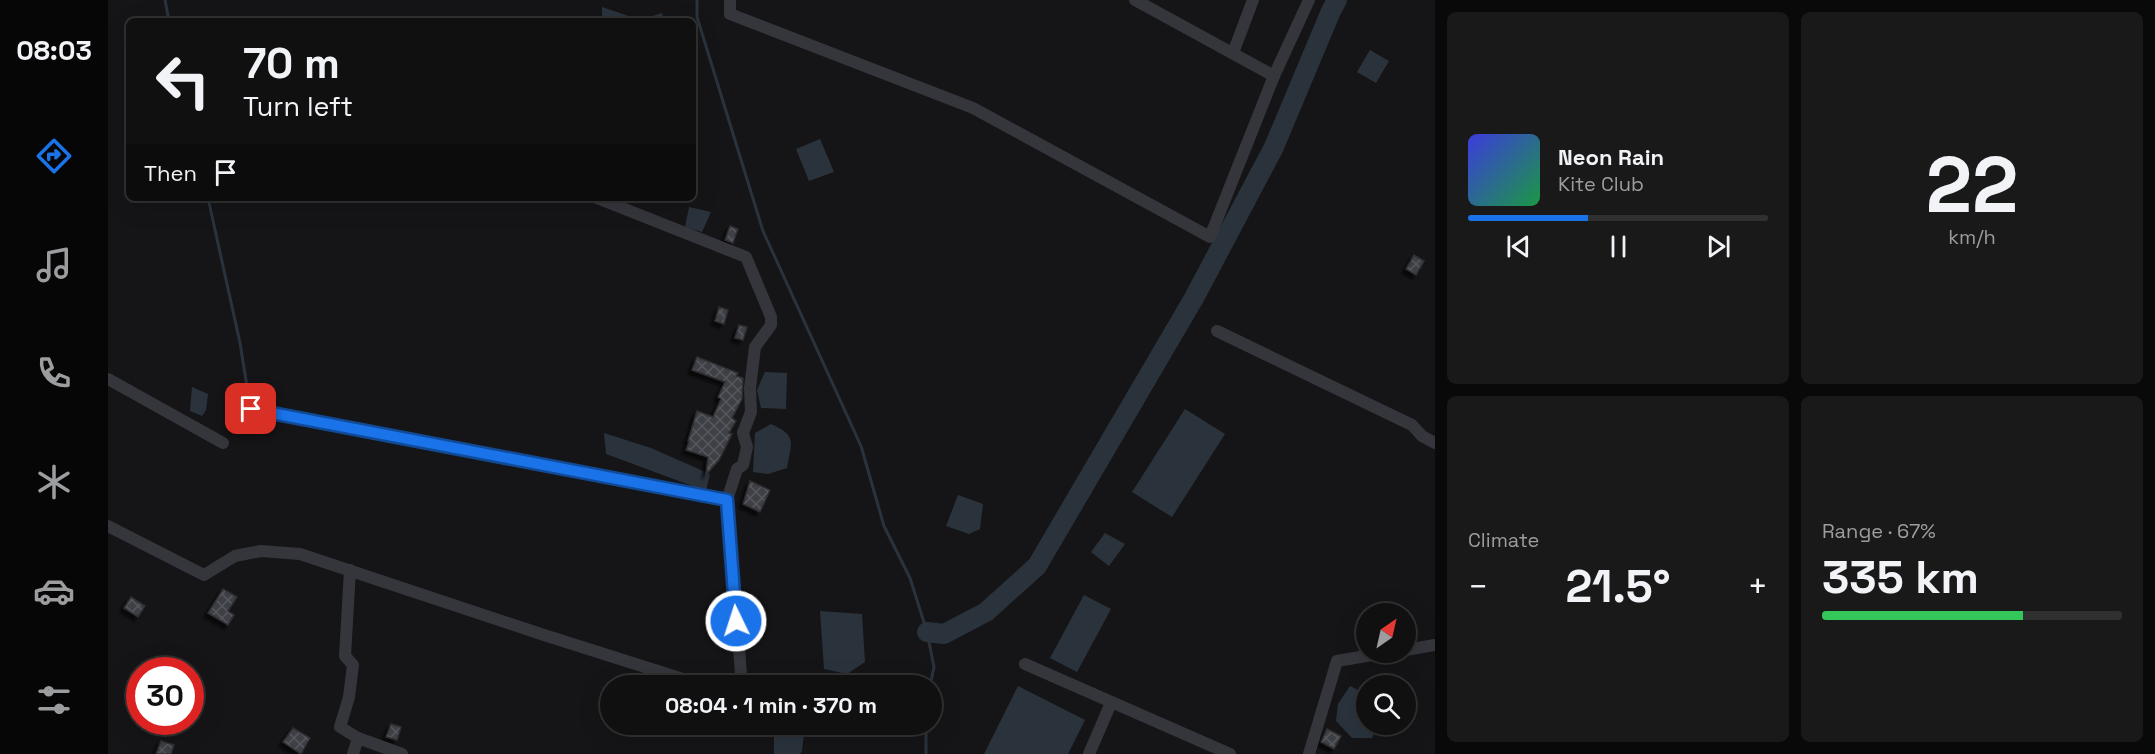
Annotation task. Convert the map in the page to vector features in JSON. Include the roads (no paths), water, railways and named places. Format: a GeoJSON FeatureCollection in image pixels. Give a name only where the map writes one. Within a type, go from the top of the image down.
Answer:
{"type":"FeatureCollection","features":[{"type":"Feature","properties":{"kind":"street"},"geometry":{"type":"LineString","coordinates":[[730,0],[730,14],[973,108],[1210,237],[1274,76],[1309,0]]}},
{"type":"Feature","properties":{"kind":"street"},"geometry":{"type":"LineString","coordinates":[[1135,0],[1274,76]]}},
{"type":"Feature","properties":{"kind":"street"},"geometry":{"type":"LineString","coordinates":[[1233,53],[1253,0]]}},
{"type":"Feature","properties":{"kind":"street"},"geometry":{"type":"LineString","coordinates":[[605,201],[746,256],[771,317],[771,325],[755,347],[750,388],[752,412],[743,433],[747,447],[743,465],[737,469],[727,500],[741,675]]}},
{"type":"Feature","properties":{"kind":"street"},"geometry":{"type":"LineString","coordinates":[[1218,331],[1412,425],[1422,436],[1435,442]]}},
{"type":"Feature","properties":{"kind":"street"},"geometry":{"type":"LineString","coordinates":[[108,379],[223,443]]}},
{"type":"Feature","properties":{"kind":"street"},"geometry":{"type":"LineString","coordinates":[[251,409],[727,500]]}},
{"type":"Feature","properties":{"kind":"street"},"geometry":{"type":"LineString","coordinates":[[108,526],[204,575],[235,556],[261,551],[300,554],[670,675]]}},
{"type":"Feature","properties":{"kind":"street"},"geometry":{"type":"LineString","coordinates":[[350,570],[345,656],[352,665],[352,680],[339,727],[358,738],[402,754]]}},
{"type":"Feature","properties":{"kind":"street"},"geometry":{"type":"LineString","coordinates":[[1416,648],[1435,645]]}},
{"type":"Feature","properties":{"kind":"street"},"geometry":{"type":"LineString","coordinates":[[1309,754],[1336,661],[1356,658]]}},
{"type":"Feature","properties":{"kind":"street"},"geometry":{"type":"LineString","coordinates":[[1025,664],[1230,754]]}},
{"type":"Feature","properties":{"kind":"street"},"geometry":{"type":"LineString","coordinates":[[1089,754],[1111,703]]}},
{"type":"Feature","properties":{"kind":"street"},"geometry":{"type":"LineString","coordinates":[[353,754],[358,738]]}},
{"type":"Feature","properties":{"kind":"waterway"},"geometry":{"type":"LineString","coordinates":[[165,0],[168,18]]}},
{"type":"Feature","properties":{"kind":"waterway"},"geometry":{"type":"LineString","coordinates":[[697,0],[697,17],[763,231],[861,446],[884,526],[910,578],[927,632],[934,667],[932,675]]}},
{"type":"Feature","properties":{"kind":"waterway"},"geometry":{"type":"LineString","coordinates":[[927,632],[944,634],[986,612],[1037,566],[1194,298],[1274,147],[1337,0]]}},
{"type":"Feature","properties":{"kind":"waterway"},"geometry":{"type":"LineString","coordinates":[[209,201],[240,343],[250,405]]}},
{"type":"Feature","properties":{"kind":"waterway"},"geometry":{"type":"LineString","coordinates":[[926,735],[926,754]]}}]}
